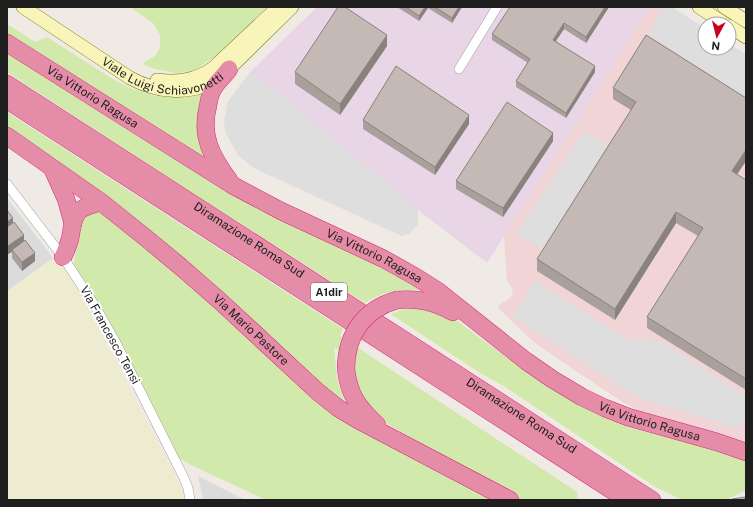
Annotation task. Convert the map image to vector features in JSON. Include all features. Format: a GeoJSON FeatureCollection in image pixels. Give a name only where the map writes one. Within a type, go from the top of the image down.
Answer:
{"type":"FeatureCollection","features":[{"type":"Feature","properties":{"kind":"highway","name":"Via Vittorio Ragusa"},"geometry":{"type":"LineString","coordinates":[[7,43],[232,185],[281,211],[407,271],[438,292],[526,361],[569,390],[605,408],[628,417],[717,442],[746,452]]}},
{"type":"Feature","properties":{"kind":"highway"},"geometry":{"type":"LineString","coordinates":[[229,69],[214,88],[207,106],[205,125],[210,150],[218,166],[232,185]]}},
{"type":"Feature","properties":{"kind":"highway","name":"Diramazione Roma Sud"},"geometry":{"type":"LineString","coordinates":[[7,84],[652,500]]}},
{"type":"Feature","properties":{"kind":"highway","name":"Diramazione Roma Sud"},"geometry":{"type":"LineString","coordinates":[[7,100],[627,500]]}},
{"type":"Feature","properties":{"kind":"highway","name":"Via Mario Pastore"},"geometry":{"type":"LineString","coordinates":[[7,136],[101,202],[181,267],[221,302],[306,382],[330,402],[358,420],[510,500]]}},
{"type":"Feature","properties":{"kind":"highway"},"geometry":{"type":"LineString","coordinates":[[51,166],[66,199],[73,224]]}},
{"type":"Feature","properties":{"kind":"highway"},"geometry":{"type":"LineString","coordinates":[[63,257],[69,242],[75,217],[80,210],[101,202]]}},
{"type":"Feature","properties":{"kind":"highway"},"geometry":{"type":"LineString","coordinates":[[404,445],[377,425],[359,406],[349,388],[346,368],[347,356],[352,336],[357,328],[365,318],[388,302],[417,299],[432,302],[445,307],[487,330]]}},
{"type":"Feature","properties":{"kind":"street","name":"Viale Luigi Schiavonetti"},"geometry":{"type":"LineString","coordinates":[[22,7],[139,83],[158,89],[171,90],[190,89],[213,81],[229,69],[292,7]]}},
{"type":"Feature","properties":{"kind":"street","name":"Viale Luigi Schiavonetti"},"geometry":{"type":"LineString","coordinates":[[34,7],[136,72],[151,78],[171,81],[185,80],[196,77],[210,70],[278,7]]}},
{"type":"Feature","properties":{"kind":"street"},"geometry":{"type":"LineString","coordinates":[[458,69],[497,7]]}},
{"type":"Feature","properties":{"kind":"street"},"geometry":{"type":"LineString","coordinates":[[699,7],[713,16]]}},
{"type":"Feature","properties":{"kind":"street"},"geometry":{"type":"LineString","coordinates":[[724,7],[746,22]]}},
{"type":"Feature","properties":{"kind":"street"},"geometry":{"type":"LineString","coordinates":[[737,31],[746,37]]}},
{"type":"Feature","properties":{"kind":"street","name":"Via Francesco Tensi"},"geometry":{"type":"LineString","coordinates":[[7,184],[63,257],[95,306],[119,349],[184,478],[188,488],[190,500]]}},
{"type":"Feature","properties":{"kind":"shaded area"},"geometry":{"type":"Polygon","coordinates":[[[317,7],[650,7],[487,263],[418,210],[418,224],[410,233],[402,236],[254,168],[238,155],[226,133],[224,122],[228,102],[251,71],[317,7]]]}},
{"type":"Feature","properties":{"kind":"shaded area"},"geometry":{"type":"Polygon","coordinates":[[[650,7],[670,7],[697,39],[697,56],[737,56],[737,52],[746,56],[746,446],[651,417],[624,403],[535,343],[497,307],[511,297],[513,291],[507,281],[504,235],[650,7]]]}},
{"type":"Feature","properties":{"kind":"shaded area"},"geometry":{"type":"Polygon","coordinates":[[[664,7],[672,7],[697,23],[697,56],[737,56],[737,49],[746,54],[746,97],[649,35],[664,7]]]}},
{"type":"Feature","properties":{"kind":"shaded area"},"geometry":{"type":"Polygon","coordinates":[[[251,71],[418,210],[418,224],[410,233],[402,236],[254,168],[238,155],[226,133],[224,122],[228,102],[251,71]]]}},
{"type":"Feature","properties":{"kind":"shaded area"},"geometry":{"type":"Polygon","coordinates":[[[584,131],[609,147],[543,250],[517,233],[584,131]]]}},
{"type":"Feature","properties":{"kind":"shaded area"},"geometry":{"type":"Polygon","coordinates":[[[7,198],[53,258],[7,291],[7,198]]]}},
{"type":"Feature","properties":{"kind":"shaded area"},"geometry":{"type":"Polygon","coordinates":[[[53,258],[59,260],[84,301],[181,487],[184,500],[7,500],[7,291],[53,258]]]}},
{"type":"Feature","properties":{"kind":"shaded area"},"geometry":{"type":"Polygon","coordinates":[[[535,281],[626,339],[661,341],[746,397],[746,420],[739,429],[637,397],[513,317],[535,281]]]}},
{"type":"Feature","properties":{"kind":"shaded area"},"geometry":{"type":"Polygon","coordinates":[[[198,476],[245,500],[203,500],[198,476]]]}},
{"type":"Feature","properties":{"kind":"green space"},"geometry":{"type":"Polygon","coordinates":[[[130,7],[267,7],[217,55],[195,70],[176,73],[155,69],[142,64],[155,56],[160,48],[160,35],[153,23],[130,7]]]}},
{"type":"Feature","properties":{"kind":"green space"},"geometry":{"type":"Polygon","coordinates":[[[7,24],[35,42],[47,37],[111,78],[132,89],[155,96],[177,96],[208,92],[208,160],[7,33],[7,24]]]}},
{"type":"Feature","properties":{"kind":"green space"},"geometry":{"type":"Polygon","coordinates":[[[7,49],[422,290],[406,290],[385,293],[365,303],[183,187],[7,72],[7,49]]]}},
{"type":"Feature","properties":{"kind":"green space"},"geometry":{"type":"Polygon","coordinates":[[[7,112],[343,329],[340,336],[577,492],[578,500],[520,500],[379,419],[356,386],[353,358],[334,347],[337,378],[345,404],[7,130],[7,112]]]}},
{"type":"Feature","properties":{"kind":"green space"},"geometry":{"type":"Polygon","coordinates":[[[100,210],[237,323],[326,407],[494,500],[266,500],[179,458],[74,263],[80,218],[100,210]]]}},
{"type":"Feature","properties":{"kind":"green space"},"geometry":{"type":"Polygon","coordinates":[[[424,308],[453,318],[533,377],[557,392],[620,423],[651,433],[700,445],[746,460],[746,491],[726,500],[682,500],[654,486],[504,386],[480,373],[391,314],[401,310],[424,308]]]}},
{"type":"Feature","properties":{"kind":"building"},"geometry":{"type":"Polygon","coordinates":[[[338,7],[345,7],[387,35],[340,104],[295,72],[338,7]]]}},
{"type":"Feature","properties":{"kind":"building"},"geometry":{"type":"Polygon","coordinates":[[[406,7],[425,7],[419,16],[406,7]]]}},
{"type":"Feature","properties":{"kind":"building"},"geometry":{"type":"Polygon","coordinates":[[[435,7],[459,7],[452,18],[435,7]]]}},
{"type":"Feature","properties":{"kind":"building"},"geometry":{"type":"Polygon","coordinates":[[[510,7],[605,7],[586,37],[564,23],[553,40],[595,66],[566,113],[516,81],[530,59],[492,34],[510,7]]]}},
{"type":"Feature","properties":{"kind":"building"},"geometry":{"type":"Polygon","coordinates":[[[646,35],[746,98],[746,150],[732,171],[746,180],[746,379],[647,317],[703,228],[676,212],[615,309],[537,259],[636,102],[613,88],[646,35]]]}},
{"type":"Feature","properties":{"kind":"building"},"geometry":{"type":"Polygon","coordinates":[[[396,66],[469,115],[435,167],[363,120],[396,66]]]}},
{"type":"Feature","properties":{"kind":"building"},"geometry":{"type":"Polygon","coordinates":[[[507,102],[553,133],[503,208],[456,181],[507,102]]]}},
{"type":"Feature","properties":{"kind":"building"},"geometry":{"type":"Polygon","coordinates":[[[7,210],[13,218],[7,222],[7,210]]]}},
{"type":"Feature","properties":{"kind":"building"},"geometry":{"type":"Polygon","coordinates":[[[14,222],[24,235],[8,246],[7,227],[14,222]]]}},
{"type":"Feature","properties":{"kind":"building"},"geometry":{"type":"Polygon","coordinates":[[[25,240],[35,253],[22,262],[12,250],[25,240]]]}},
{"type":"Feature","properties":{"kind":"building"},"geometry":{"type":"Polygon","coordinates":[[[745,497],[745,500],[732,500],[732,499],[745,497]]]}}]}
